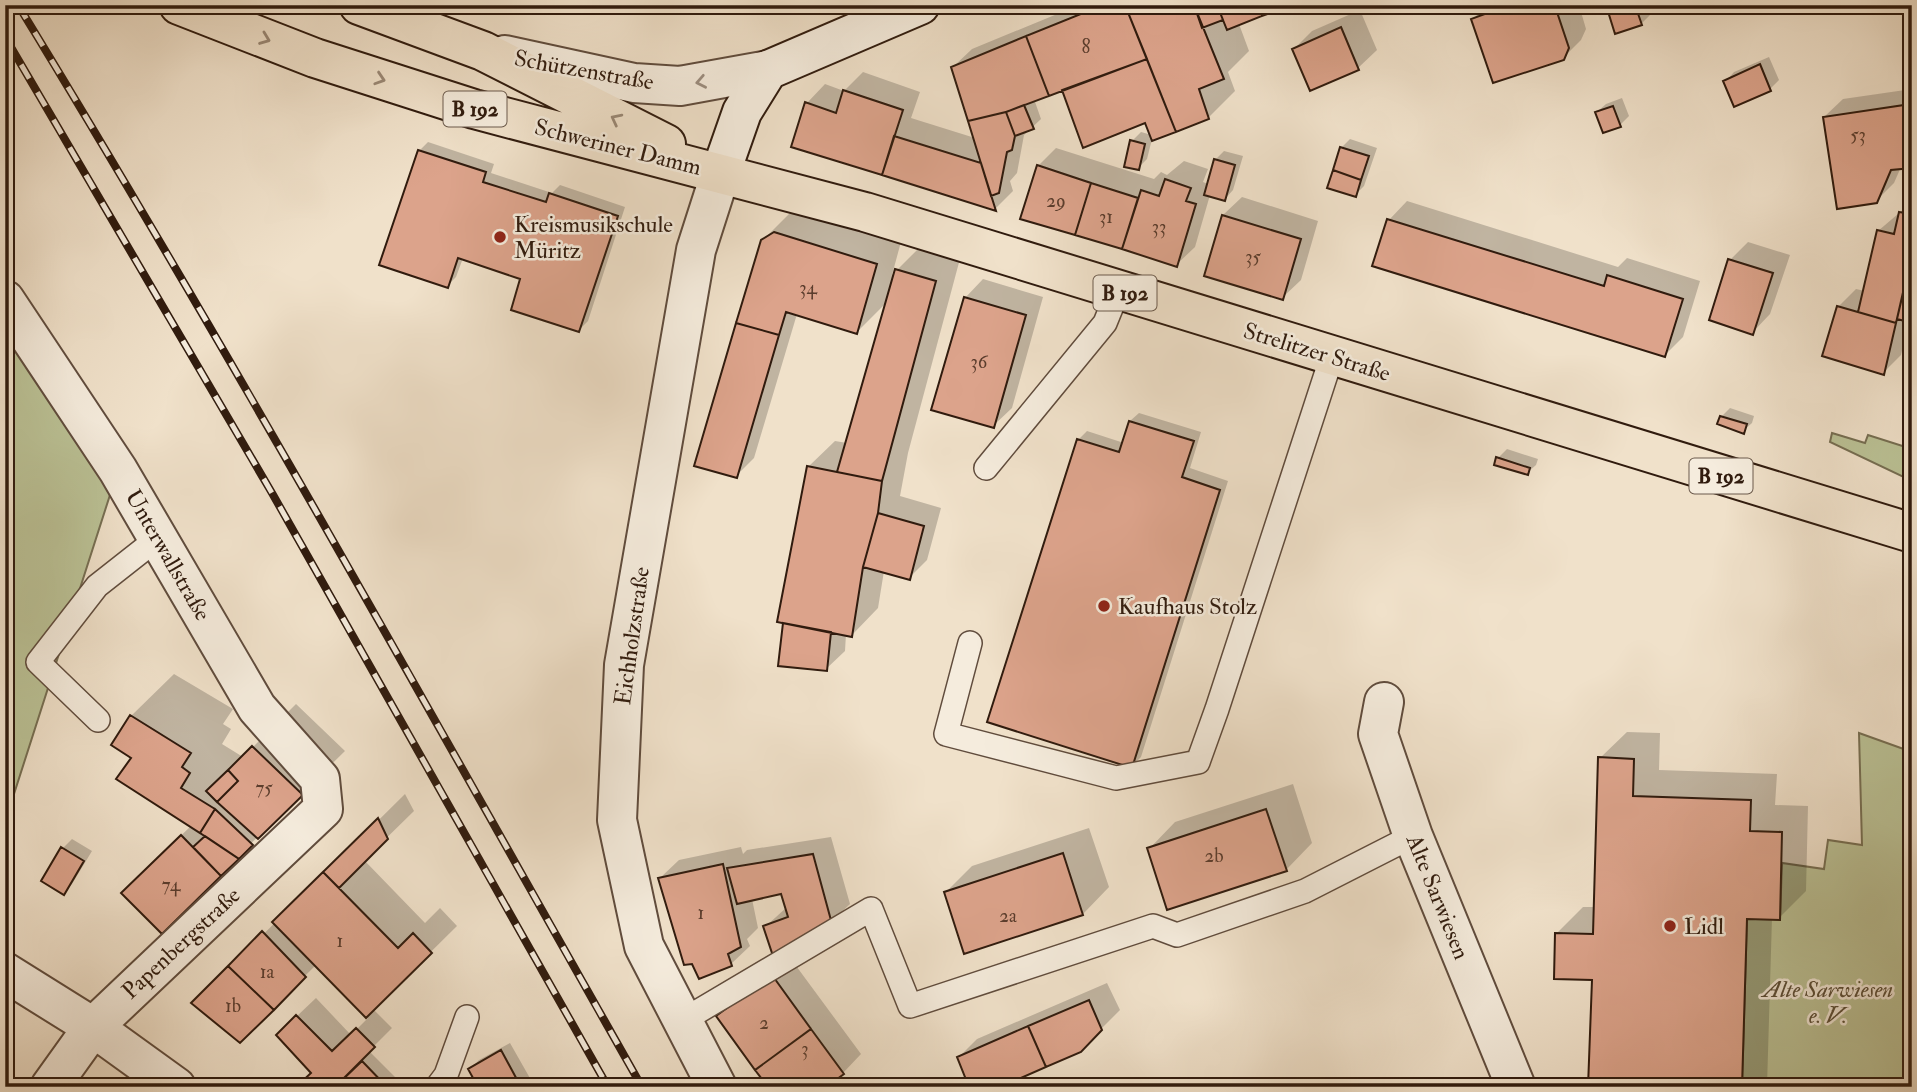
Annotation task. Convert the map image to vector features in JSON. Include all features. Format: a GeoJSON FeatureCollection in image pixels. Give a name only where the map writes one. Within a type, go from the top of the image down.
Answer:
{"type":"FeatureCollection","features":[{"type":"Feature","properties":{"kind":"main road","name":"Schweriner Damm"},"geometry":{"type":"LineString","coordinates":[[179,5],[315,58],[462,106],[638,154],[721,172]]}},
{"type":"Feature","properties":{"kind":"main road","name":"Schweriner Damm"},"geometry":{"type":"LineString","coordinates":[[359,5],[483,51],[721,172]]}},
{"type":"Feature","properties":{"kind":"main road","name":"Strelitzer Straße"},"geometry":{"type":"LineString","coordinates":[[721,172],[865,212],[1912,533]]}},
{"type":"Feature","properties":{"kind":"street","name":"Schützenstraße"},"geometry":{"type":"LineString","coordinates":[[483,51],[634,83],[680,86],[768,70],[920,5]]}},
{"type":"Feature","properties":{"kind":"street","name":"Eichholzstraße"},"geometry":{"type":"LineString","coordinates":[[717,1087],[644,946],[617,820],[624,665],[696,250],[742,112],[768,70]]}},
{"type":"Feature","properties":{"kind":"street","name":"Unterwallstraße"},"geometry":{"type":"LineString","coordinates":[[5,300],[118,470],[257,708],[320,779],[323,809]]}},
{"type":"Feature","properties":{"kind":"street","name":"Alte Sarwiesen"},"geometry":{"type":"LineString","coordinates":[[1384,702],[1378,734],[1413,836],[1516,1087]]}},
{"type":"Feature","properties":{"kind":"street","name":"Papenbergstraße"},"geometry":{"type":"LineString","coordinates":[[50,1087],[93,1027],[323,809]]}},
{"type":"Feature","properties":{"kind":"street"},"geometry":{"type":"LineString","coordinates":[[5,972],[93,1027],[176,1087]]}},
{"type":"Feature","properties":{"kind":"lane"},"geometry":{"type":"LineString","coordinates":[[986,468],[1105,323],[1118,291]]}},
{"type":"Feature","properties":{"kind":"lane"},"geometry":{"type":"LineString","coordinates":[[970,643],[946,734],[1115,778],[1198,762],[1332,356]]}},
{"type":"Feature","properties":{"kind":"lane"},"geometry":{"type":"LineString","coordinates":[[98,720],[38,662],[97,586],[158,538]]}},
{"type":"Feature","properties":{"kind":"lane"},"geometry":{"type":"LineString","coordinates":[[682,1021],[871,909],[910,1006],[1153,926],[1177,935],[1305,891],[1413,836]]}},
{"type":"Feature","properties":{"kind":"lane"},"geometry":{"type":"LineString","coordinates":[[445,1083],[467,1017]]}},
{"type":"Feature","properties":{"kind":"green space"},"geometry":{"type":"Polygon","coordinates":[[[5,300],[118,470],[5,822],[5,300]]]}},
{"type":"Feature","properties":{"kind":"green space"},"geometry":{"type":"Polygon","coordinates":[[[1832,433],[1865,443],[1868,435],[1912,449],[1912,481],[1830,442],[1832,433]]]}},
{"type":"Feature","properties":{"kind":"green space","name":"Alte Sarwiesen e. V."},"geometry":{"type":"Polygon","coordinates":[[[1859,733],[1912,752],[1912,1087],[1742,1087],[1747,919],[1780,919],[1782,863],[1824,869],[1828,840],[1862,845],[1859,733]]]}},
{"type":"Feature","properties":{"kind":"building"},"geometry":{"type":"Polygon","coordinates":[[[1103,5],[1125,5],[1147,59],[1049,96],[1026,36],[1103,5]]]}},
{"type":"Feature","properties":{"kind":"building"},"geometry":{"type":"Polygon","coordinates":[[[1125,5],[1194,5],[1224,79],[1199,89],[1209,119],[1176,132],[1125,5]]]}},
{"type":"Feature","properties":{"kind":"building"},"geometry":{"type":"Polygon","coordinates":[[[1194,5],[1217,5],[1223,20],[1202,28],[1194,5]]]}},
{"type":"Feature","properties":{"kind":"building"},"geometry":{"type":"Polygon","coordinates":[[[1217,5],[1259,5],[1262,16],[1227,30],[1217,5]]]}},
{"type":"Feature","properties":{"kind":"building"},"geometry":{"type":"Polygon","coordinates":[[[1259,5],[1293,5],[1262,16],[1259,5]]]}},
{"type":"Feature","properties":{"kind":"building"},"geometry":{"type":"Polygon","coordinates":[[[1494,5],[1561,5],[1557,12],[1569,48],[1564,60],[1493,83],[1471,19],[1496,10],[1494,5]]]}},
{"type":"Feature","properties":{"kind":"building"},"geometry":{"type":"Polygon","coordinates":[[[1606,5],[1635,5],[1642,25],[1615,34],[1606,5]]]}},
{"type":"Feature","properties":{"kind":"building"},"geometry":{"type":"Polygon","coordinates":[[[1341,27],[1359,70],[1310,91],[1292,49],[1341,27]]]}},
{"type":"Feature","properties":{"kind":"building"},"geometry":{"type":"Polygon","coordinates":[[[1026,36],[1049,96],[1006,112],[968,121],[951,67],[1026,36]]]}},
{"type":"Feature","properties":{"kind":"building"},"geometry":{"type":"Polygon","coordinates":[[[1147,59],[1176,132],[1152,141],[1145,123],[1083,148],[1062,90],[1147,59]]]}},
{"type":"Feature","properties":{"kind":"building"},"geometry":{"type":"Polygon","coordinates":[[[1760,64],[1771,91],[1734,107],[1723,81],[1760,64]]]}},
{"type":"Feature","properties":{"kind":"building"},"geometry":{"type":"Polygon","coordinates":[[[843,90],[903,110],[882,175],[791,147],[805,102],[836,113],[843,90]]]}},
{"type":"Feature","properties":{"kind":"building"},"geometry":{"type":"Polygon","coordinates":[[[1911,104],[1912,168],[1891,170],[1877,203],[1837,209],[1823,117],[1911,104]]]}},
{"type":"Feature","properties":{"kind":"building"},"geometry":{"type":"Polygon","coordinates":[[[1024,105],[1034,129],[1015,136],[1006,112],[1024,105]]]}},
{"type":"Feature","properties":{"kind":"building"},"geometry":{"type":"Polygon","coordinates":[[[1613,106],[1621,127],[1603,133],[1595,112],[1613,106]]]}},
{"type":"Feature","properties":{"kind":"building"},"geometry":{"type":"Polygon","coordinates":[[[1006,112],[1015,136],[1012,150],[1007,152],[999,193],[991,196],[968,121],[1006,112]]]}},
{"type":"Feature","properties":{"kind":"building"},"geometry":{"type":"Polygon","coordinates":[[[894,136],[981,163],[996,211],[882,175],[894,136]]]}},
{"type":"Feature","properties":{"kind":"building"},"geometry":{"type":"Polygon","coordinates":[[[1130,140],[1145,144],[1139,170],[1124,167],[1130,140]]]}},
{"type":"Feature","properties":{"kind":"building"},"geometry":{"type":"Polygon","coordinates":[[[1340,147],[1369,156],[1361,180],[1333,170],[1340,147]]]}},
{"type":"Feature","properties":{"kind":"building","name":"Kreismusikschule Müritz"},"geometry":{"type":"Polygon","coordinates":[[[418,150],[486,172],[483,182],[546,202],[549,193],[618,216],[579,332],[511,310],[520,279],[458,258],[448,288],[379,265],[418,150]]]}},
{"type":"Feature","properties":{"kind":"building"},"geometry":{"type":"Polygon","coordinates":[[[1214,159],[1235,165],[1225,201],[1204,195],[1214,159]]]}},
{"type":"Feature","properties":{"kind":"building"},"geometry":{"type":"Polygon","coordinates":[[[1037,165],[1091,183],[1075,235],[1020,219],[1037,165]]]}},
{"type":"Feature","properties":{"kind":"building"},"geometry":{"type":"Polygon","coordinates":[[[1333,170],[1361,180],[1356,197],[1327,188],[1333,170]]]}},
{"type":"Feature","properties":{"kind":"building"},"geometry":{"type":"Polygon","coordinates":[[[1165,179],[1191,188],[1186,201],[1196,204],[1177,267],[1122,249],[1141,190],[1159,196],[1165,179]]]}},
{"type":"Feature","properties":{"kind":"building"},"geometry":{"type":"Polygon","coordinates":[[[1091,183],[1138,198],[1122,249],[1075,235],[1091,183]]]}},
{"type":"Feature","properties":{"kind":"building"},"geometry":{"type":"Polygon","coordinates":[[[1899,212],[1912,214],[1912,253],[1896,323],[1858,312],[1877,230],[1894,234],[1899,212]]]}},
{"type":"Feature","properties":{"kind":"building"},"geometry":{"type":"Polygon","coordinates":[[[1222,215],[1301,239],[1283,300],[1204,276],[1222,215]]]}},
{"type":"Feature","properties":{"kind":"building"},"geometry":{"type":"Polygon","coordinates":[[[1387,219],[1604,286],[1607,275],[1683,299],[1665,357],[1372,266],[1387,219]]]}},
{"type":"Feature","properties":{"kind":"building"},"geometry":{"type":"Polygon","coordinates":[[[774,232],[877,264],[857,334],[786,312],[779,335],[736,323],[761,240],[774,232]]]}},
{"type":"Feature","properties":{"kind":"building"},"geometry":{"type":"Polygon","coordinates":[[[1728,259],[1773,273],[1753,335],[1709,320],[1728,259]]]}},
{"type":"Feature","properties":{"kind":"building"},"geometry":{"type":"Polygon","coordinates":[[[895,269],[936,281],[882,481],[837,472],[895,269]]]}},
{"type":"Feature","properties":{"kind":"building"},"geometry":{"type":"Polygon","coordinates":[[[1908,272],[1912,273],[1912,323],[1897,319],[1908,272]]]}},
{"type":"Feature","properties":{"kind":"building"},"geometry":{"type":"Polygon","coordinates":[[[964,297],[1026,315],[994,428],[931,410],[964,297]]]}},
{"type":"Feature","properties":{"kind":"building"},"geometry":{"type":"Polygon","coordinates":[[[1837,306],[1896,323],[1884,375],[1822,356],[1837,306]]]}},
{"type":"Feature","properties":{"kind":"building"},"geometry":{"type":"Polygon","coordinates":[[[736,323],[779,335],[737,478],[694,466],[736,323]]]}},
{"type":"Feature","properties":{"kind":"building"},"geometry":{"type":"Polygon","coordinates":[[[1720,416],[1747,424],[1744,434],[1717,424],[1720,416]]]}},
{"type":"Feature","properties":{"kind":"building","name":"Kaufhaus Stolz"},"geometry":{"type":"Polygon","coordinates":[[[1129,421],[1194,441],[1182,477],[1220,490],[1132,768],[987,722],[1077,439],[1119,452],[1129,421]]]}},
{"type":"Feature","properties":{"kind":"building"},"geometry":{"type":"Polygon","coordinates":[[[1496,457],[1530,468],[1528,475],[1494,465],[1496,457]]]}},
{"type":"Feature","properties":{"kind":"building"},"geometry":{"type":"Polygon","coordinates":[[[807,466],[882,481],[878,513],[863,567],[852,637],[777,622],[807,466]]]}},
{"type":"Feature","properties":{"kind":"building"},"geometry":{"type":"Polygon","coordinates":[[[878,513],[924,526],[910,580],[863,567],[878,513]]]}},
{"type":"Feature","properties":{"kind":"building"},"geometry":{"type":"Polygon","coordinates":[[[783,623],[831,632],[827,671],[778,666],[783,623]]]}},
{"type":"Feature","properties":{"kind":"building"},"geometry":{"type":"Polygon","coordinates":[[[130,715],[191,753],[182,767],[190,773],[181,788],[215,809],[200,833],[116,779],[131,758],[111,745],[130,715]]]}},
{"type":"Feature","properties":{"kind":"building"},"geometry":{"type":"Polygon","coordinates":[[[252,746],[303,795],[258,839],[217,802],[238,781],[228,770],[252,746]]]}},
{"type":"Feature","properties":{"kind":"building","name":"Lidl"},"geometry":{"type":"Polygon","coordinates":[[[1598,757],[1634,759],[1633,796],[1751,800],[1750,831],[1782,832],[1780,920],[1747,919],[1742,1087],[1588,1087],[1592,980],[1554,979],[1555,933],[1593,934],[1598,757]]]}},
{"type":"Feature","properties":{"kind":"building"},"geometry":{"type":"Polygon","coordinates":[[[228,770],[238,781],[217,802],[206,791],[228,770]]]}},
{"type":"Feature","properties":{"kind":"building"},"geometry":{"type":"Polygon","coordinates":[[[215,809],[253,845],[239,859],[200,833],[215,809]]]}},
{"type":"Feature","properties":{"kind":"building"},"geometry":{"type":"Polygon","coordinates":[[[1266,809],[1287,871],[1167,910],[1147,848],[1266,809]]]}},
{"type":"Feature","properties":{"kind":"building"},"geometry":{"type":"Polygon","coordinates":[[[378,818],[388,839],[339,888],[323,872],[378,818]]]}},
{"type":"Feature","properties":{"kind":"building"},"geometry":{"type":"Polygon","coordinates":[[[181,835],[221,876],[162,934],[121,893],[181,835]]]}},
{"type":"Feature","properties":{"kind":"building"},"geometry":{"type":"Polygon","coordinates":[[[205,836],[239,859],[221,876],[193,847],[205,836]]]}},
{"type":"Feature","properties":{"kind":"building"},"geometry":{"type":"Polygon","coordinates":[[[61,847],[84,861],[64,895],[41,881],[61,847]]]}},
{"type":"Feature","properties":{"kind":"building"},"geometry":{"type":"Polygon","coordinates":[[[1063,853],[1083,915],[964,954],[944,892],[1063,853]]]}},
{"type":"Feature","properties":{"kind":"building"},"geometry":{"type":"Polygon","coordinates":[[[813,854],[832,924],[773,956],[763,926],[788,917],[781,894],[737,904],[727,868],[813,854]]]}},
{"type":"Feature","properties":{"kind":"building"},"geometry":{"type":"Polygon","coordinates":[[[723,864],[741,947],[728,954],[732,966],[699,979],[692,964],[684,965],[658,878],[723,864]]]}},
{"type":"Feature","properties":{"kind":"building"},"geometry":{"type":"Polygon","coordinates":[[[323,872],[398,948],[413,933],[432,953],[366,1018],[272,922],[323,872]]]}},
{"type":"Feature","properties":{"kind":"building"},"geometry":{"type":"Polygon","coordinates":[[[262,931],[306,977],[274,1010],[228,966],[262,931]]]}},
{"type":"Feature","properties":{"kind":"building"},"geometry":{"type":"Polygon","coordinates":[[[228,966],[274,1010],[240,1043],[191,1003],[228,966]]]}},
{"type":"Feature","properties":{"kind":"building"},"geometry":{"type":"Polygon","coordinates":[[[772,975],[811,1029],[755,1070],[716,1016],[772,975]]]}},
{"type":"Feature","properties":{"kind":"building"},"geometry":{"type":"Polygon","coordinates":[[[1089,1000],[1102,1030],[1081,1052],[1046,1067],[1028,1026],[1089,1000]]]}},
{"type":"Feature","properties":{"kind":"building"},"geometry":{"type":"Polygon","coordinates":[[[296,1015],[332,1051],[356,1028],[375,1047],[335,1087],[296,1087],[311,1073],[276,1035],[296,1015]]]}},
{"type":"Feature","properties":{"kind":"building"},"geometry":{"type":"Polygon","coordinates":[[[1028,1026],[1046,1067],[1000,1087],[969,1087],[957,1057],[1028,1026]]]}},
{"type":"Feature","properties":{"kind":"building"},"geometry":{"type":"Polygon","coordinates":[[[811,1029],[844,1074],[826,1087],[768,1087],[755,1070],[811,1029]]]}},
{"type":"Feature","properties":{"kind":"building"},"geometry":{"type":"Polygon","coordinates":[[[501,1050],[521,1087],[478,1087],[468,1069],[501,1050]]]}},
{"type":"Feature","properties":{"kind":"building"},"geometry":{"type":"Polygon","coordinates":[[[362,1061],[387,1087],[335,1087],[362,1061]]]}},
{"type":"Feature","properties":{"kind":"railway"},"geometry":{"type":"LineString","coordinates":[[18,5],[257,408],[642,1087]]}},
{"type":"Feature","properties":{"kind":"railway"},"geometry":{"type":"LineString","coordinates":[[5,37],[272,493],[608,1087]]}},
{"type":"Feature","properties":{"kind":"place","name":"Kreismusikschule Müritz"},"geometry":{"type":"Point","coordinates":[500,237]}},
{"type":"Feature","properties":{"kind":"place","name":"Kaufhaus Stolz"},"geometry":{"type":"Point","coordinates":[1104,606]}},
{"type":"Feature","properties":{"kind":"place","name":"Lidl"},"geometry":{"type":"Point","coordinates":[1670,926]}}]}
